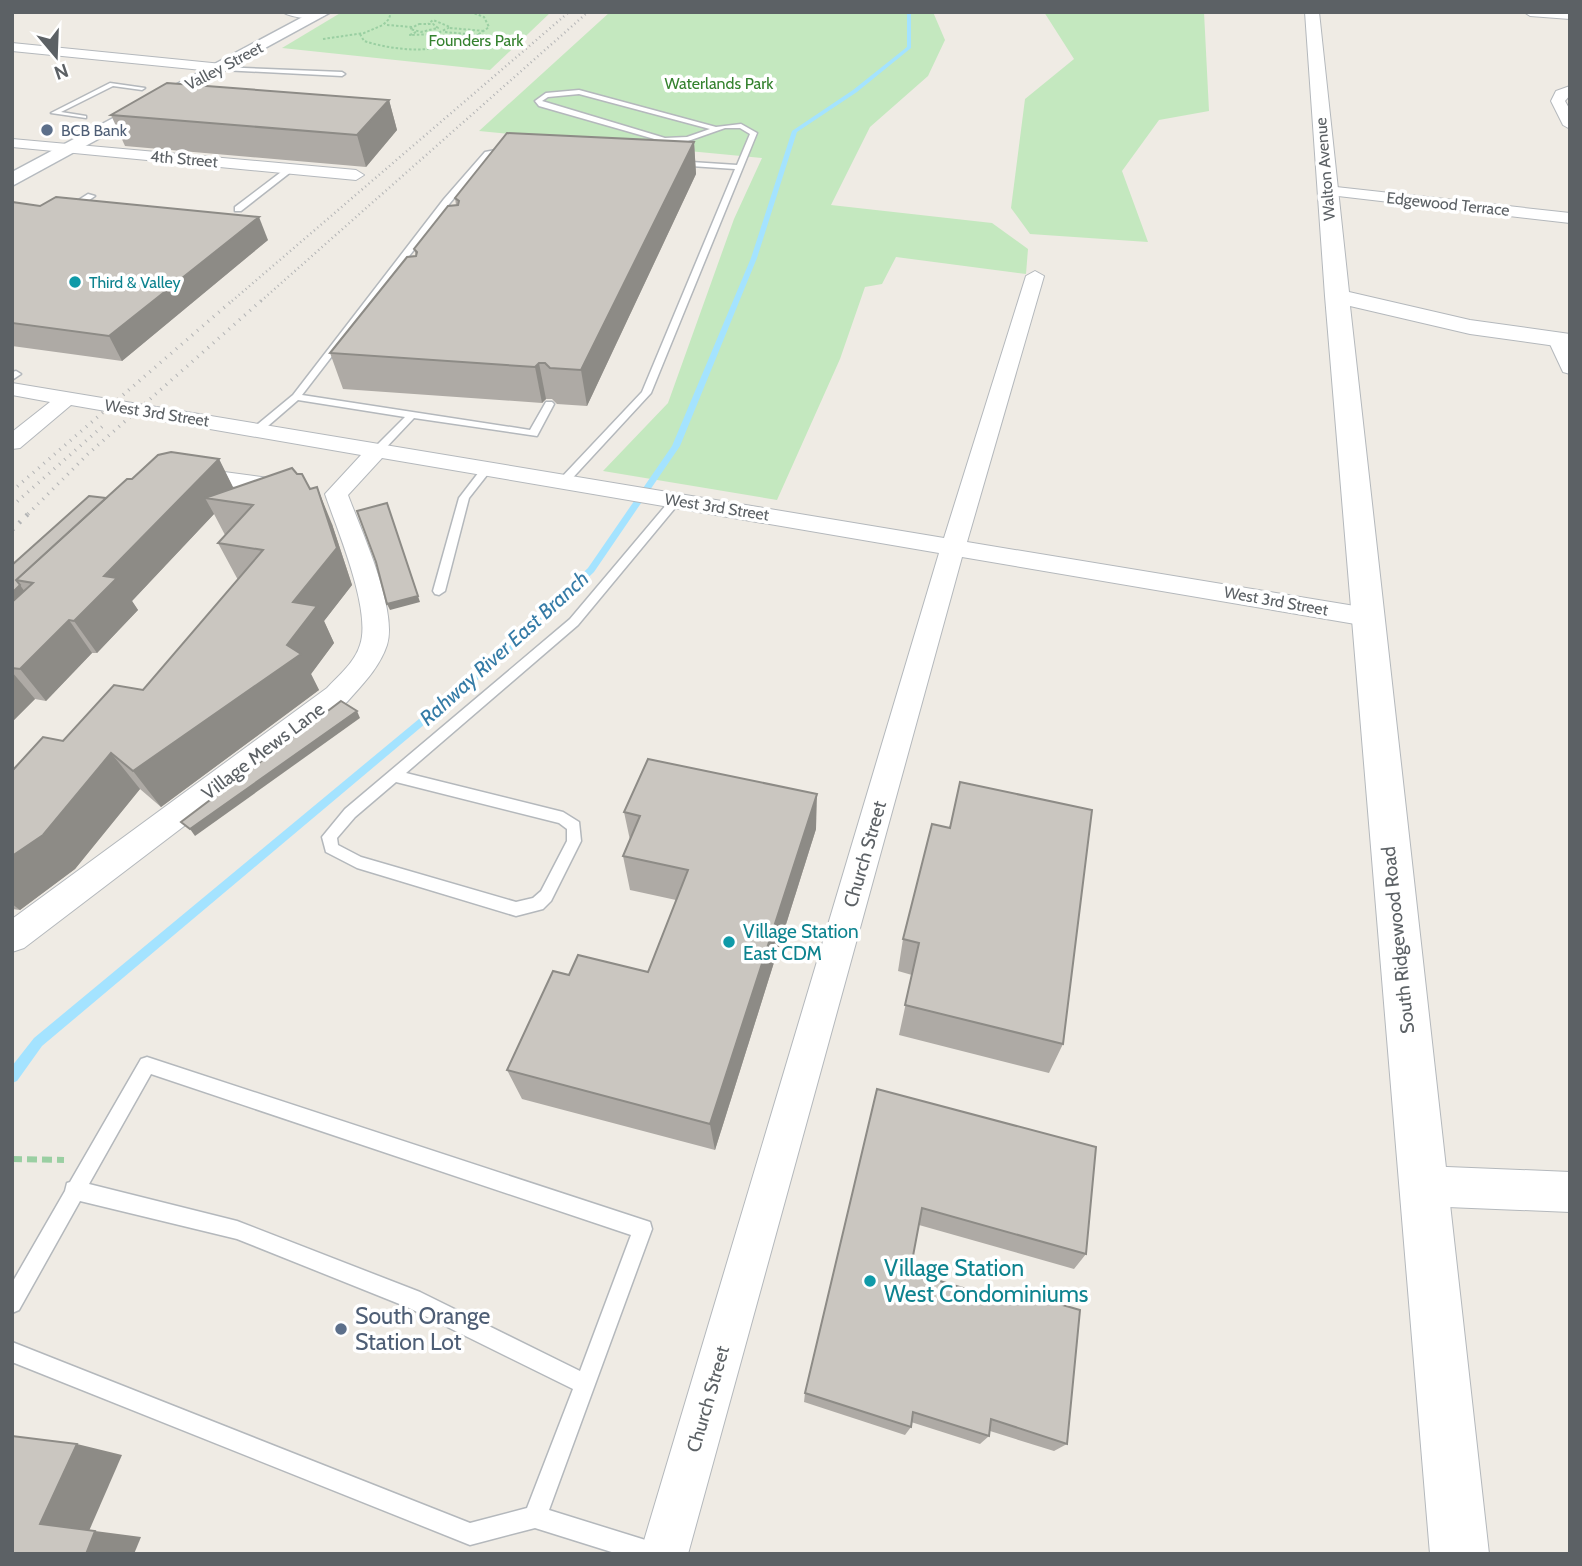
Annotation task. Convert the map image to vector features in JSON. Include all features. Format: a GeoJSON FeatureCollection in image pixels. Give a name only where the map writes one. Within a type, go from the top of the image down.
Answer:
{"type":"FeatureCollection","features":[{"type":"Feature","properties":{"kind":"main road","name":"Valley Street"},"geometry":{"type":"LineString","coordinates":[[12,180],[322,14]]}},
{"type":"Feature","properties":{"kind":"street"},"geometry":{"type":"LineString","coordinates":[[288,12],[322,14]]}},
{"type":"Feature","properties":{"kind":"street","name":"Walton Avenue"},"geometry":{"type":"LineString","coordinates":[[1312,12],[1337,310]]}},
{"type":"Feature","properties":{"kind":"street"},"geometry":{"type":"LineString","coordinates":[[1530,12],[1570,15]]}},
{"type":"Feature","properties":{"kind":"street"},"geometry":{"type":"LineString","coordinates":[[12,47],[222,68]]}},
{"type":"Feature","properties":{"kind":"street"},"geometry":{"type":"LineString","coordinates":[[1570,90],[1561,94],[1558,101],[1570,125]]}},
{"type":"Feature","properties":{"kind":"street","name":"4th Street"},"geometry":{"type":"LineString","coordinates":[[12,143],[356,175]]}},
{"type":"Feature","properties":{"kind":"street","name":"Edgewood Terrace"},"geometry":{"type":"LineString","coordinates":[[1327,191],[1570,218]]}},
{"type":"Feature","properties":{"kind":"street","name":"Church Street"},"geometry":{"type":"LineString","coordinates":[[664,1554],[953,547],[1035,275]]}},
{"type":"Feature","properties":{"kind":"street"},"geometry":{"type":"LineString","coordinates":[[1337,310],[1564,341],[1570,368]]}},
{"type":"Feature","properties":{"kind":"street","name":"South Ridgewood Road"},"geometry":{"type":"LineString","coordinates":[[1337,310],[1460,1554]]}},
{"type":"Feature","properties":{"kind":"street","name":"West 3rd Street"},"geometry":{"type":"LineString","coordinates":[[14,380],[67,398],[1367,617]]}},
{"type":"Feature","properties":{"kind":"street"},"geometry":{"type":"LineString","coordinates":[[12,443],[67,398]]}},
{"type":"Feature","properties":{"kind":"street"},"geometry":{"type":"LineString","coordinates":[[169,477],[193,473],[336,494],[376,452]]}},
{"type":"Feature","properties":{"kind":"street","name":"Village Mews Lane"},"geometry":{"type":"LineString","coordinates":[[12,938],[28,929],[337,695],[363,666],[374,644],[375,616],[336,494]]}},
{"type":"Feature","properties":{"kind":"street"},"geometry":{"type":"LineString","coordinates":[[1423,1186],[1570,1192]]}},
{"type":"Feature","properties":{"kind":"lane"},"geometry":{"type":"LineString","coordinates":[[222,68],[342,74]]}},
{"type":"Feature","properties":{"kind":"lane"},"geometry":{"type":"LineString","coordinates":[[84,117],[54,113],[112,84],[142,88]]}},
{"type":"Feature","properties":{"kind":"lane"},"geometry":{"type":"LineString","coordinates":[[563,482],[646,393],[754,134],[741,127],[714,128],[579,92],[546,95],[538,101],[541,105],[665,139],[694,137],[714,128]]}},
{"type":"Feature","properties":{"kind":"lane"},"geometry":{"type":"LineString","coordinates":[[257,430],[296,397],[422,233],[488,154],[514,148]]}},
{"type":"Feature","properties":{"kind":"lane"},"geometry":{"type":"LineString","coordinates":[[665,172],[671,162],[741,167]]}},
{"type":"Feature","properties":{"kind":"lane"},"geometry":{"type":"LineString","coordinates":[[238,209],[292,168]]}},
{"type":"Feature","properties":{"kind":"lane"},"geometry":{"type":"LineString","coordinates":[[58,209],[69,210],[91,196]]}},
{"type":"Feature","properties":{"kind":"lane"},"geometry":{"type":"LineString","coordinates":[[422,233],[435,234]]}},
{"type":"Feature","properties":{"kind":"lane"},"geometry":{"type":"LineString","coordinates":[[383,284],[395,285]]}},
{"type":"Feature","properties":{"kind":"lane"},"geometry":{"type":"LineString","coordinates":[[296,397],[533,434],[549,404]]}},
{"type":"Feature","properties":{"kind":"lane"},"geometry":{"type":"LineString","coordinates":[[376,452],[412,415]]}},
{"type":"Feature","properties":{"kind":"lane"},"geometry":{"type":"LineString","coordinates":[[439,591],[464,498],[486,470]]}},
{"type":"Feature","properties":{"kind":"lane"},"geometry":{"type":"LineString","coordinates":[[395,776],[563,818],[574,826],[574,841],[546,897],[528,907],[516,909],[357,862],[331,848],[330,837],[335,828],[395,776],[574,622],[674,500]]}},
{"type":"Feature","properties":{"kind":"lane"},"geometry":{"type":"LineString","coordinates":[[12,1303],[147,1065],[643,1229],[535,1517]]}},
{"type":"Feature","properties":{"kind":"lane"},"geometry":{"type":"LineString","coordinates":[[74,1190],[237,1230],[413,1298],[584,1384]]}},
{"type":"Feature","properties":{"kind":"lane"},"geometry":{"type":"LineString","coordinates":[[12,1352],[470,1534],[535,1517],[655,1554]]}},
{"type":"Feature","properties":{"kind":"path"},"geometry":{"type":"LineString","coordinates":[[386,24],[391,13],[398,12]]}},
{"type":"Feature","properties":{"kind":"path"},"geometry":{"type":"LineString","coordinates":[[360,33],[361,38],[372,45],[399,48],[445,46],[479,35],[489,27],[488,22],[471,12]]}},
{"type":"Feature","properties":{"kind":"path"},"geometry":{"type":"LineString","coordinates":[[316,39],[360,33],[386,24],[412,27],[428,24],[433,20],[443,22],[450,28],[485,31]]}},
{"type":"Feature","properties":{"kind":"path"},"geometry":{"type":"LineString","coordinates":[[412,27],[410,30],[416,32],[430,32],[438,28],[428,24]]}},
{"type":"Feature","properties":{"kind":"path"},"geometry":{"type":"LineString","coordinates":[[444,32],[450,28]]}},
{"type":"Feature","properties":{"kind":"path"},"geometry":{"type":"LineString","coordinates":[[416,32],[410,35],[444,32],[479,35]]}},
{"type":"Feature","properties":{"kind":"path"},"geometry":{"type":"LineString","coordinates":[[12,1159],[91,1161]]}},
{"type":"Feature","properties":{"kind":"green space","name":"Founders Park"},"geometry":{"type":"Polygon","coordinates":[[[342,12],[551,12],[490,70],[282,48],[342,12]]]}},
{"type":"Feature","properties":{"kind":"green space","name":"Waterlands Park"},"geometry":{"type":"Polygon","coordinates":[[[610,12],[933,12],[945,40],[928,76],[870,127],[831,205],[992,223],[1028,249],[1026,274],[896,257],[882,284],[865,287],[840,359],[777,500],[603,471],[668,403],[734,219],[762,158],[479,131],[610,12]]]}},
{"type":"Feature","properties":{"kind":"green space"},"geometry":{"type":"Polygon","coordinates":[[[1044,12],[1204,12],[1209,111],[1159,120],[1122,171],[1148,242],[1030,234],[1011,208],[1025,99],[1074,59],[1044,12]]]}},
{"type":"Feature","properties":{"kind":"building"},"geometry":{"type":"Polygon","coordinates":[[[167,83],[389,100],[357,135],[111,115],[167,83]]]}},
{"type":"Feature","properties":{"kind":"building"},"geometry":{"type":"Polygon","coordinates":[[[507,133],[694,142],[581,370],[550,368],[545,363],[539,363],[535,367],[330,353],[407,257],[416,256],[414,249],[448,206],[458,205],[459,201],[455,198],[507,133]]]}},
{"type":"Feature","properties":{"kind":"building"},"geometry":{"type":"Polygon","coordinates":[[[56,197],[259,217],[109,336],[12,323],[12,202],[40,206],[56,197]]]}},
{"type":"Feature","properties":{"kind":"building"},"geometry":{"type":"Polygon","coordinates":[[[171,452],[219,459],[104,576],[117,578],[74,621],[69,620],[20,669],[12,668],[12,602],[33,583],[16,580],[127,479],[132,479],[158,455],[171,452]]]}},
{"type":"Feature","properties":{"kind":"building"},"geometry":{"type":"Polygon","coordinates":[[[292,468],[297,474],[302,474],[310,489],[317,487],[337,548],[293,602],[317,606],[287,645],[301,654],[133,771],[111,753],[43,835],[12,856],[12,771],[43,737],[63,741],[114,685],[143,690],[263,550],[218,543],[253,505],[205,498],[292,468]]]}},
{"type":"Feature","properties":{"kind":"building"},"geometry":{"type":"Polygon","coordinates":[[[89,496],[106,498],[16,580],[20,585],[12,593],[12,565],[89,496]]]}},
{"type":"Feature","properties":{"kind":"building"},"geometry":{"type":"Polygon","coordinates":[[[387,503],[418,596],[387,604],[376,562],[357,511],[387,503]]]}},
{"type":"Feature","properties":{"kind":"building"},"geometry":{"type":"Polygon","coordinates":[[[341,701],[357,711],[190,829],[181,822],[341,701]]]}},
{"type":"Feature","properties":{"kind":"building","name":"Village Station East CDM"},"geometry":{"type":"Polygon","coordinates":[[[648,759],[817,794],[710,1124],[507,1070],[553,971],[569,975],[578,955],[648,972],[688,870],[623,856],[640,816],[624,812],[648,759]]]}},
{"type":"Feature","properties":{"kind":"building"},"geometry":{"type":"Polygon","coordinates":[[[960,782],[1092,810],[1063,1044],[905,1005],[919,943],[903,939],[932,824],[950,828],[960,782]]]}},
{"type":"Feature","properties":{"kind":"building","name":"Village Station West Condominiums"},"geometry":{"type":"Polygon","coordinates":[[[877,1089],[1096,1147],[1086,1254],[922,1208],[910,1272],[1006,1301],[1007,1289],[1080,1310],[1067,1444],[991,1419],[989,1436],[913,1412],[911,1427],[805,1393],[877,1089]]]}},
{"type":"Feature","properties":{"kind":"building"},"geometry":{"type":"Polygon","coordinates":[[[12,1436],[77,1444],[40,1524],[95,1531],[86,1554],[12,1554],[12,1436]]]}},
{"type":"Feature","properties":{"kind":"waterway","name":"Rahway River East Branch"},"geometry":{"type":"LineString","coordinates":[[12,1077],[38,1042],[504,653],[591,570],[676,446],[754,258],[795,131],[855,91],[909,47],[909,12]]}},
{"type":"Feature","properties":{"kind":"railway"},"geometry":{"type":"LineString","coordinates":[[232,301],[569,12]]}},
{"type":"Feature","properties":{"kind":"railway"},"geometry":{"type":"LineString","coordinates":[[261,301],[588,12]]}},
{"type":"Feature","properties":{"kind":"railway"},"geometry":{"type":"LineString","coordinates":[[12,491],[234,299]]}},
{"type":"Feature","properties":{"kind":"railway"},"geometry":{"type":"LineString","coordinates":[[12,530],[88,454],[263,299]]}},
{"type":"Feature","properties":{"kind":"railway"},"geometry":{"type":"LineString","coordinates":[[12,506],[104,425]]}},
{"type":"Feature","properties":{"kind":"place","name":"BCB Bank"},"geometry":{"type":"Point","coordinates":[47,130]}},
{"type":"Feature","properties":{"kind":"place","name":"Third & Valley"},"geometry":{"type":"Point","coordinates":[75,282]}},
{"type":"Feature","properties":{"kind":"place","name":"Village Station East CDM"},"geometry":{"type":"Point","coordinates":[729,942]}},
{"type":"Feature","properties":{"kind":"place","name":"Village Station West Condominiums"},"geometry":{"type":"Point","coordinates":[870,1281]}},
{"type":"Feature","properties":{"kind":"place","name":"South Orange Station Lot"},"geometry":{"type":"Point","coordinates":[341,1329]}}]}
